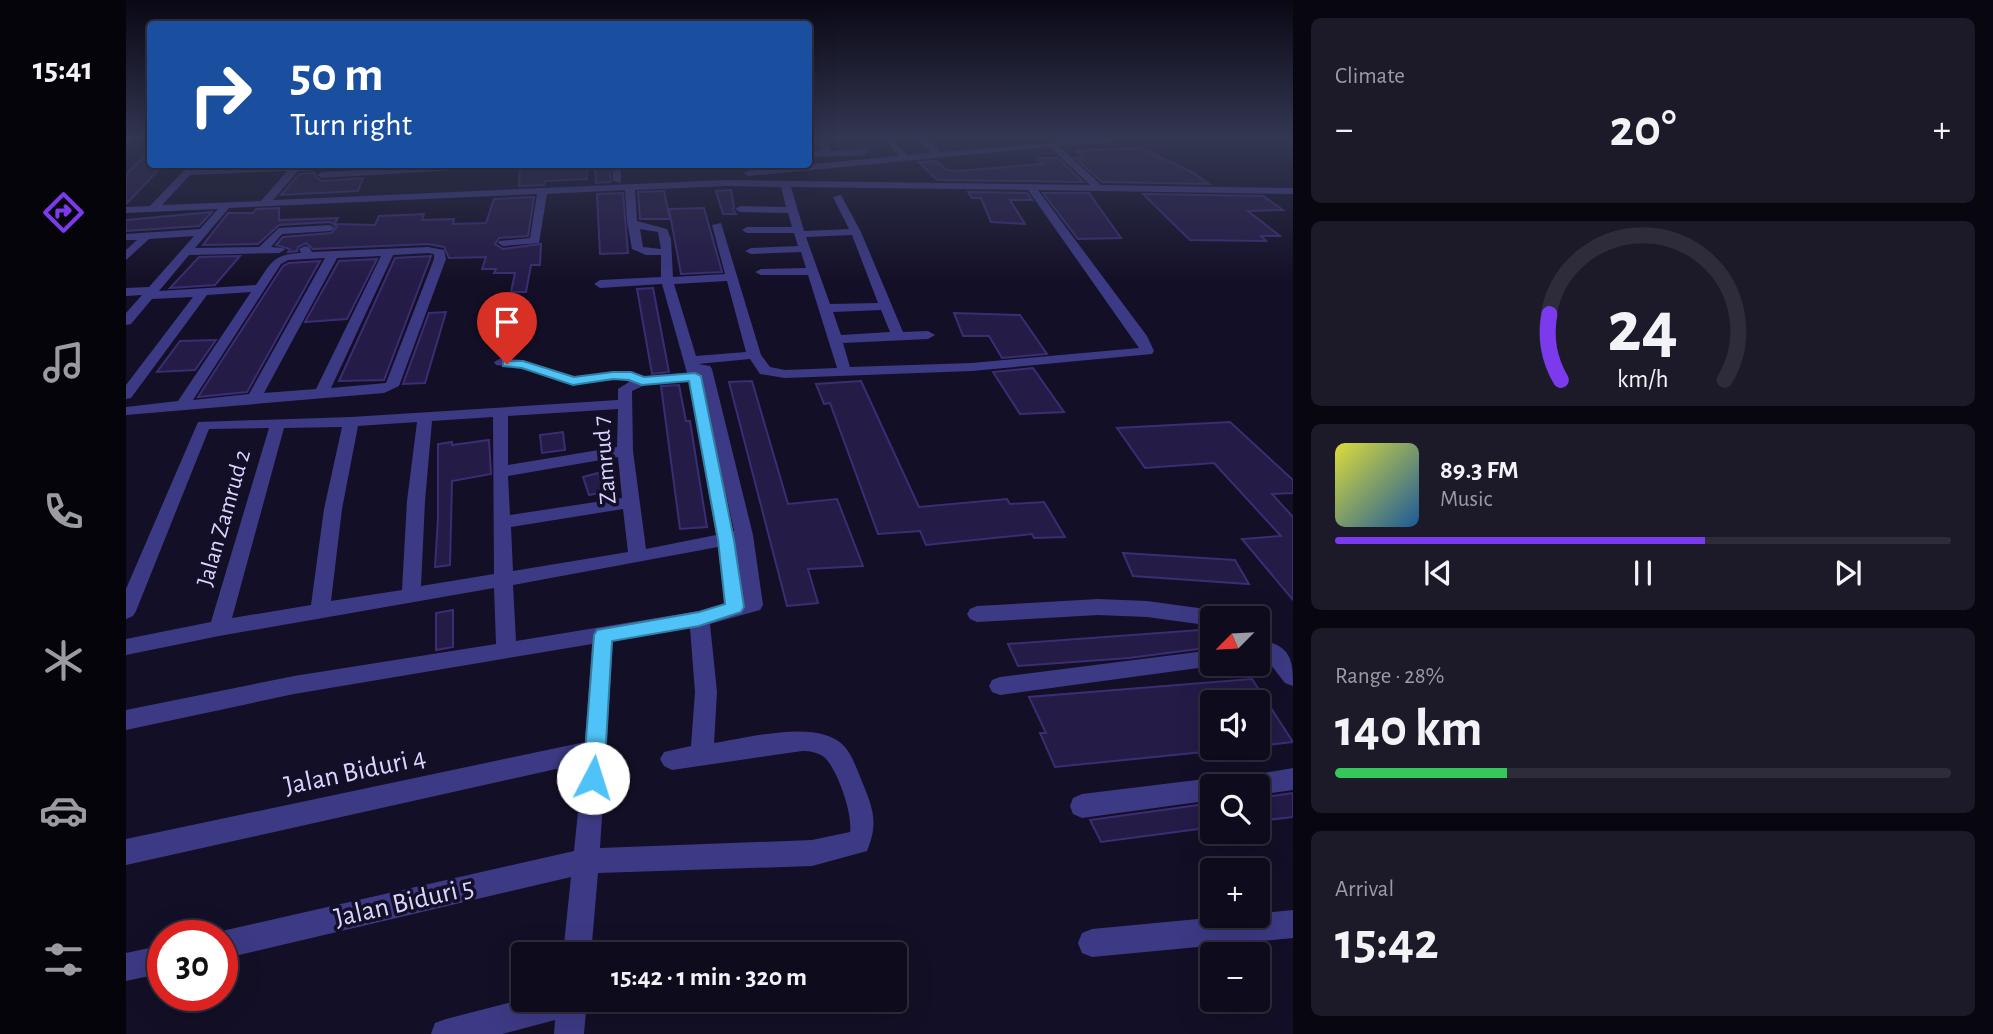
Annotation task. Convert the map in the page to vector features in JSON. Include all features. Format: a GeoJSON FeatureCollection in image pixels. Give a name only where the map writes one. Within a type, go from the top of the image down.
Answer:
{"type":"FeatureCollection","features":[{"type":"Feature","properties":{"kind":"street"},"geometry":{"type":"LineString","coordinates":[[153,209],[175,186]]}},
{"type":"Feature","properties":{"kind":"street"},"geometry":{"type":"LineString","coordinates":[[265,203],[279,186]]}},
{"type":"Feature","properties":{"kind":"street"},"geometry":{"type":"LineString","coordinates":[[408,190],[410,186]]}},
{"type":"Feature","properties":{"kind":"street"},"geometry":{"type":"LineString","coordinates":[[126,209],[565,186]]}},
{"type":"Feature","properties":{"kind":"street"},"geometry":{"type":"LineString","coordinates":[[303,201],[307,196],[315,194],[514,189],[542,192],[595,186]]}},
{"type":"Feature","properties":{"kind":"street"},"geometry":{"type":"LineString","coordinates":[[626,186],[638,249],[646,252],[666,252]]}},
{"type":"Feature","properties":{"kind":"street"},"geometry":{"type":"LineString","coordinates":[[786,186],[799,232],[828,308],[845,373]]}},
{"type":"Feature","properties":{"kind":"street"},"geometry":{"type":"LineString","coordinates":[[970,186],[1293,191]]}},
{"type":"Feature","properties":{"kind":"street"},"geometry":{"type":"LineString","coordinates":[[717,225],[754,355],[760,366],[770,373],[845,373],[972,367],[1147,351],[1142,339],[1031,187]]}},
{"type":"Feature","properties":{"kind":"street"},"geometry":{"type":"LineString","coordinates":[[502,243],[535,241],[542,192]]}},
{"type":"Feature","properties":{"kind":"street"},"geometry":{"type":"LineString","coordinates":[[838,197],[856,232],[898,336]]}},
{"type":"Feature","properties":{"kind":"street"},"geometry":{"type":"LineString","coordinates":[[126,321],[228,205]]}},
{"type":"Feature","properties":{"kind":"street"},"geometry":{"type":"LineString","coordinates":[[740,209],[792,210]]}},
{"type":"Feature","properties":{"kind":"street"},"geometry":{"type":"LineString","coordinates":[[634,225],[662,229],[666,239],[667,281],[692,369]]}},
{"type":"Feature","properties":{"kind":"street"},"geometry":{"type":"LineString","coordinates":[[263,249],[279,231],[330,228]]}},
{"type":"Feature","properties":{"kind":"street"},"geometry":{"type":"LineString","coordinates":[[747,230],[856,232]]}},
{"type":"Feature","properties":{"kind":"street"},"geometry":{"type":"LineString","coordinates":[[126,237],[202,232]]}},
{"type":"Feature","properties":{"kind":"street"},"geometry":{"type":"LineString","coordinates":[[126,257],[147,236]]}},
{"type":"Feature","properties":{"kind":"street"},"geometry":{"type":"LineString","coordinates":[[751,251],[805,249]]}},
{"type":"Feature","properties":{"kind":"street"},"geometry":{"type":"LineString","coordinates":[[185,252],[279,250]]}},
{"type":"Feature","properties":{"kind":"street"},"geometry":{"type":"LineString","coordinates":[[126,411],[182,406],[254,398],[322,392],[384,389],[392,386],[440,255],[437,251],[428,250],[333,255],[306,253],[279,260],[182,406]]}},
{"type":"Feature","properties":{"kind":"street"},"geometry":{"type":"LineString","coordinates":[[322,392],[388,253]]}},
{"type":"Feature","properties":{"kind":"street"},"geometry":{"type":"LineString","coordinates":[[254,398],[333,255]]}},
{"type":"Feature","properties":{"kind":"street"},"geometry":{"type":"LineString","coordinates":[[761,272],[814,271]]}},
{"type":"Feature","properties":{"kind":"street"},"geometry":{"type":"LineString","coordinates":[[600,284],[731,277]]}},
{"type":"Feature","properties":{"kind":"street"},"geometry":{"type":"LineString","coordinates":[[126,292],[201,292],[259,288]]}},
{"type":"Feature","properties":{"kind":"street"},"geometry":{"type":"LineString","coordinates":[[126,395],[201,292]]}},
{"type":"Feature","properties":{"kind":"street"},"geometry":{"type":"LineString","coordinates":[[828,308],[887,306]]}},
{"type":"Feature","properties":{"kind":"street"},"geometry":{"type":"LineString","coordinates":[[836,339],[929,335]]}},
{"type":"Feature","properties":{"kind":"street"},"geometry":{"type":"LineString","coordinates":[[501,362],[523,364],[573,381],[623,375],[642,381],[754,355]]}},
{"type":"Feature","properties":{"kind":"street"},"geometry":{"type":"LineString","coordinates":[[126,720],[294,685],[699,619],[735,607],[753,605],[735,538],[705,369],[692,369]]}},
{"type":"Feature","properties":{"kind":"street","name":"Zamrud 7"},"geometry":{"type":"LineString","coordinates":[[638,557],[625,451],[623,404],[628,385],[642,381]]}},
{"type":"Feature","properties":{"kind":"street"},"geometry":{"type":"LineString","coordinates":[[126,611],[188,467],[203,425],[351,422],[623,404]]}},
{"type":"Feature","properties":{"kind":"street"},"geometry":{"type":"LineString","coordinates":[[501,412],[500,472],[506,649]]}},
{"type":"Feature","properties":{"kind":"street"},"geometry":{"type":"LineString","coordinates":[[411,596],[416,501],[425,418]]}},
{"type":"Feature","properties":{"kind":"street"},"geometry":{"type":"LineString","coordinates":[[320,611],[333,509],[351,422]]}},
{"type":"Feature","properties":{"kind":"street","name":"Jalan Zamrud 2"},"geometry":{"type":"LineString","coordinates":[[219,628],[278,423]]}},
{"type":"Feature","properties":{"kind":"street"},"geometry":{"type":"LineString","coordinates":[[500,472],[625,451]]}},
{"type":"Feature","properties":{"kind":"street"},"geometry":{"type":"LineString","coordinates":[[503,522],[631,502]]}},
{"type":"Feature","properties":{"kind":"street"},"geometry":{"type":"LineString","coordinates":[[126,647],[219,628],[505,581],[735,538]]}},
{"type":"Feature","properties":{"kind":"street"},"geometry":{"type":"LineString","coordinates":[[977,614],[1098,607],[1200,616]]}},
{"type":"Feature","properties":{"kind":"street"},"geometry":{"type":"LineString","coordinates":[[672,760],[702,755],[706,692],[699,619]]}},
{"type":"Feature","properties":{"kind":"street"},"geometry":{"type":"LineString","coordinates":[[578,942],[596,750],[603,635]]}},
{"type":"Feature","properties":{"kind":"street"},"geometry":{"type":"LineString","coordinates":[[1270,655],[1293,677]]}},
{"type":"Feature","properties":{"kind":"street"},"geometry":{"type":"LineString","coordinates":[[1000,686],[1200,660]]}},
{"type":"Feature","properties":{"kind":"street","name":"Jalan Biduri 5"},"geometry":{"type":"LineString","coordinates":[[238,941],[585,861],[812,853],[858,842],[863,829],[855,799],[839,757],[826,746],[813,740],[702,755]]}},
{"type":"Feature","properties":{"kind":"street","name":"Jalan Biduri 4"},"geometry":{"type":"LineString","coordinates":[[126,852],[596,750]]}},
{"type":"Feature","properties":{"kind":"street"},"geometry":{"type":"LineString","coordinates":[[1270,782],[1293,779]]}},
{"type":"Feature","properties":{"kind":"street"},"geometry":{"type":"LineString","coordinates":[[1082,806],[1200,791]]}},
{"type":"Feature","properties":{"kind":"street"},"geometry":{"type":"LineString","coordinates":[[1092,943],[1293,924]]}},
{"type":"Feature","properties":{"kind":"street"},"geometry":{"type":"LineString","coordinates":[[126,967],[147,962]]}},
{"type":"Feature","properties":{"kind":"street"},"geometry":{"type":"LineString","coordinates":[[446,1034],[528,1012]]}},
{"type":"Feature","properties":{"kind":"street"},"geometry":{"type":"LineString","coordinates":[[569,1034],[571,1012]]}},
{"type":"Feature","properties":{"kind":"building"},"geometry":{"type":"Polygon","coordinates":[[[126,186],[143,186],[126,204],[126,186]]]}},
{"type":"Feature","properties":{"kind":"building"},"geometry":{"type":"Polygon","coordinates":[[[288,186],[360,186],[358,191],[281,195],[288,186]]]}},
{"type":"Feature","properties":{"kind":"building"},"geometry":{"type":"Polygon","coordinates":[[[731,190],[733,210],[736,214],[723,214],[716,191],[731,190]]]}},
{"type":"Feature","properties":{"kind":"building"},"geometry":{"type":"Polygon","coordinates":[[[664,191],[670,219],[640,219],[638,192],[664,191]]]}},
{"type":"Feature","properties":{"kind":"building"},"geometry":{"type":"Polygon","coordinates":[[[968,192],[1027,193],[1032,200],[1010,200],[1025,224],[991,222],[981,198],[972,198],[968,192]]]}},
{"type":"Feature","properties":{"kind":"building"},"geometry":{"type":"Polygon","coordinates":[[[623,193],[628,253],[600,254],[597,194],[623,193]]]}},
{"type":"Feature","properties":{"kind":"building"},"geometry":{"type":"Polygon","coordinates":[[[1043,193],[1089,193],[1121,238],[1078,239],[1043,193]]]}},
{"type":"Feature","properties":{"kind":"building"},"geometry":{"type":"Polygon","coordinates":[[[1143,194],[1263,196],[1283,210],[1248,211],[1280,236],[1261,236],[1266,241],[1190,240],[1143,194]]]}},
{"type":"Feature","properties":{"kind":"building"},"geometry":{"type":"Polygon","coordinates":[[[534,197],[528,236],[499,238],[495,244],[503,249],[541,244],[540,265],[531,265],[526,292],[511,292],[515,273],[494,273],[496,269],[482,269],[486,257],[449,258],[444,247],[428,244],[313,249],[306,243],[298,247],[297,251],[288,252],[290,249],[276,245],[283,237],[331,233],[337,227],[330,222],[279,225],[258,244],[203,245],[228,213],[253,213],[256,209],[279,208],[279,220],[338,218],[334,224],[375,225],[379,216],[424,214],[422,220],[454,219],[453,224],[486,223],[494,199],[534,197]]]}},
{"type":"Feature","properties":{"kind":"building"},"geometry":{"type":"Polygon","coordinates":[[[704,208],[722,272],[681,274],[669,209],[704,208]]]}},
{"type":"Feature","properties":{"kind":"building"},"geometry":{"type":"Polygon","coordinates":[[[212,212],[199,226],[126,231],[126,220],[212,212]]]}},
{"type":"Feature","properties":{"kind":"building"},"geometry":{"type":"Polygon","coordinates":[[[240,256],[215,285],[170,288],[199,257],[240,256]]]}},
{"type":"Feature","properties":{"kind":"building"},"geometry":{"type":"Polygon","coordinates":[[[431,256],[384,380],[339,381],[395,258],[431,256]]]}},
{"type":"Feature","properties":{"kind":"building"},"geometry":{"type":"Polygon","coordinates":[[[377,259],[347,319],[305,322],[339,261],[377,259]]]}},
{"type":"Feature","properties":{"kind":"building"},"geometry":{"type":"Polygon","coordinates":[[[320,261],[247,392],[198,397],[283,266],[289,263],[320,261]]]}},
{"type":"Feature","properties":{"kind":"building"},"geometry":{"type":"Polygon","coordinates":[[[653,288],[669,372],[652,374],[637,289],[653,288]]]}},
{"type":"Feature","properties":{"kind":"building"},"geometry":{"type":"Polygon","coordinates":[[[446,312],[425,383],[403,384],[429,313],[446,312]]]}},
{"type":"Feature","properties":{"kind":"building"},"geometry":{"type":"Polygon","coordinates":[[[954,313],[1020,315],[1047,354],[1002,358],[989,336],[963,336],[954,313]]]}},
{"type":"Feature","properties":{"kind":"building"},"geometry":{"type":"Polygon","coordinates":[[[216,340],[195,370],[157,372],[180,341],[216,340]]]}},
{"type":"Feature","properties":{"kind":"building"},"geometry":{"type":"Polygon","coordinates":[[[1033,368],[1064,412],[1020,414],[993,372],[1033,368]]]}},
{"type":"Feature","properties":{"kind":"building"},"geometry":{"type":"Polygon","coordinates":[[[752,381],[788,504],[837,499],[863,566],[808,569],[818,603],[787,606],[729,382],[752,381]]]}},
{"type":"Feature","properties":{"kind":"building"},"geometry":{"type":"Polygon","coordinates":[[[861,381],[919,507],[1007,499],[1010,504],[1044,502],[1065,537],[1034,538],[1032,534],[926,545],[920,531],[878,534],[830,403],[824,404],[816,384],[861,381]]]}},
{"type":"Feature","properties":{"kind":"building"},"geometry":{"type":"Polygon","coordinates":[[[679,385],[686,421],[690,421],[707,527],[680,529],[661,386],[679,385]]]}},
{"type":"Feature","properties":{"kind":"building"},"geometry":{"type":"Polygon","coordinates":[[[1230,422],[1293,480],[1293,493],[1272,494],[1293,517],[1293,600],[1242,539],[1281,536],[1214,463],[1145,468],[1117,428],[1230,422]]]}},
{"type":"Feature","properties":{"kind":"building"},"geometry":{"type":"Polygon","coordinates":[[[563,432],[565,450],[542,453],[540,435],[563,432]]]}},
{"type":"Feature","properties":{"kind":"building"},"geometry":{"type":"Polygon","coordinates":[[[489,440],[491,474],[452,481],[450,565],[435,567],[438,444],[489,440]]]}},
{"type":"Feature","properties":{"kind":"building"},"geometry":{"type":"Polygon","coordinates":[[[598,473],[604,492],[589,495],[583,477],[598,473]]]}},
{"type":"Feature","properties":{"kind":"building"},"geometry":{"type":"Polygon","coordinates":[[[1123,553],[1235,560],[1249,584],[1133,576],[1123,553]]]}},
{"type":"Feature","properties":{"kind":"building"},"geometry":{"type":"Polygon","coordinates":[[[453,610],[453,647],[436,650],[436,613],[453,610]]]}},
{"type":"Feature","properties":{"kind":"building"},"geometry":{"type":"Polygon","coordinates":[[[1200,630],[1200,649],[1129,658],[1018,666],[1008,644],[1200,630]]]}},
{"type":"Feature","properties":{"kind":"building"},"geometry":{"type":"Polygon","coordinates":[[[1252,679],[1259,690],[1200,690],[1200,752],[1055,767],[1040,733],[1046,733],[1029,697],[1252,679]]]}},
{"type":"Feature","properties":{"kind":"building"},"geometry":{"type":"Polygon","coordinates":[[[1270,707],[1293,742],[1270,745],[1270,707]]]}},
{"type":"Feature","properties":{"kind":"building"},"geometry":{"type":"Polygon","coordinates":[[[1293,793],[1293,817],[1270,820],[1270,796],[1293,793]]]}},
{"type":"Feature","properties":{"kind":"building"},"geometry":{"type":"Polygon","coordinates":[[[1200,805],[1200,829],[1101,842],[1090,820],[1200,805]]]}},
{"type":"Feature","properties":{"kind":"route"},"geometry":{"type":"LineString","coordinates":[[507,364],[523,364],[573,381],[613,376],[631,376],[642,381],[695,376],[726,540],[735,607],[699,619],[603,635],[593,778]]}}]}
